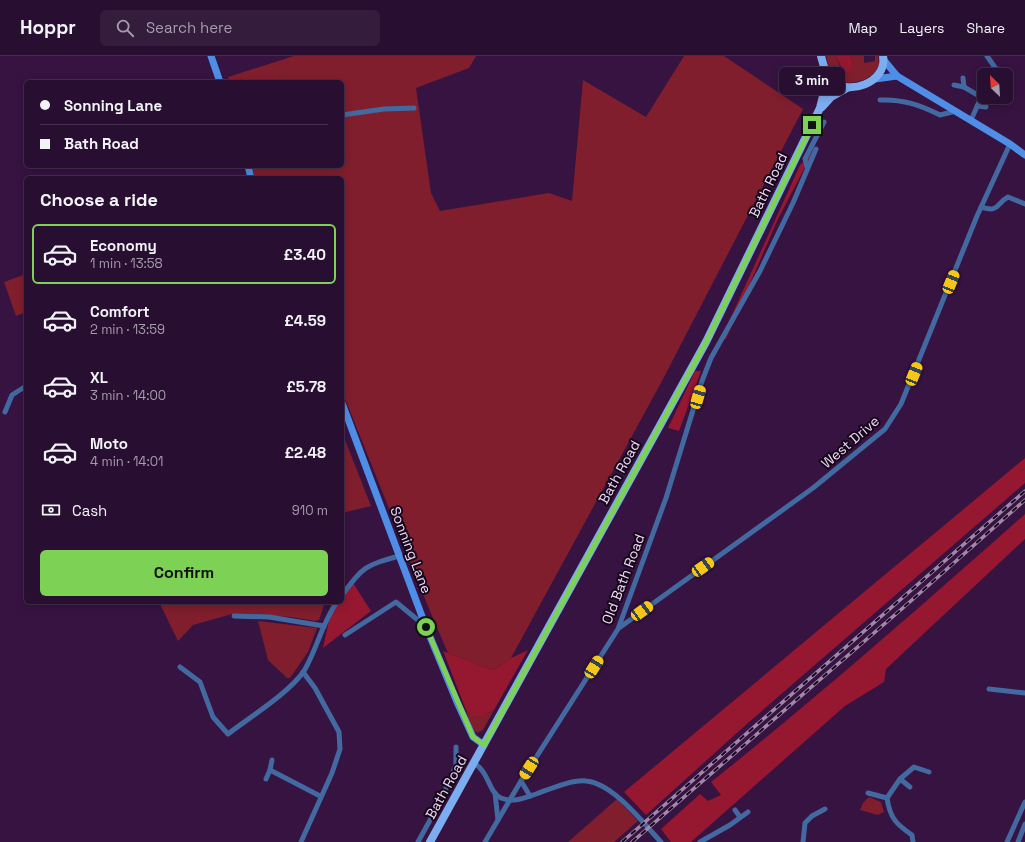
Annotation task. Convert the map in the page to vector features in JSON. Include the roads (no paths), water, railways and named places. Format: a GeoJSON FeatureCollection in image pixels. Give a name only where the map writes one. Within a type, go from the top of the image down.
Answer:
{"type":"FeatureCollection","features":[{"type":"Feature","properties":{"kind":"main road"},"geometry":{"type":"LineString","coordinates":[[211,56],[219,80]]}},
{"type":"Feature","properties":{"kind":"main road"},"geometry":{"type":"LineString","coordinates":[[821,56],[828,76],[837,85],[846,88]]}},
{"type":"Feature","properties":{"kind":"main road"},"geometry":{"type":"LineString","coordinates":[[883,57],[897,76],[1010,144],[1025,155]]}},
{"type":"Feature","properties":{"kind":"main road"},"geometry":{"type":"LineString","coordinates":[[875,79],[883,68],[883,57]]}},
{"type":"Feature","properties":{"kind":"main road","name":"Bath Road"},"geometry":{"type":"LineString","coordinates":[[430,842],[706,342],[820,108],[828,76]]}},
{"type":"Feature","properties":{"kind":"main road"},"geometry":{"type":"LineString","coordinates":[[875,79],[897,76]]}},
{"type":"Feature","properties":{"kind":"main road","name":"Bath Road"},"geometry":{"type":"LineString","coordinates":[[820,108],[831,97],[846,88],[875,79]]}},
{"type":"Feature","properties":{"kind":"main road","name":"Sonning Lane"},"geometry":{"type":"LineString","coordinates":[[344,408],[426,627],[473,737],[484,745]]}},
{"type":"Feature","properties":{"kind":"street"},"geometry":{"type":"LineString","coordinates":[[987,56],[995,68]]}},
{"type":"Feature","properties":{"kind":"street"},"geometry":{"type":"LineString","coordinates":[[963,78],[964,87]]}},
{"type":"Feature","properties":{"kind":"street"},"geometry":{"type":"LineString","coordinates":[[954,85],[964,87],[977,95]]}},
{"type":"Feature","properties":{"kind":"street"},"geometry":{"type":"LineString","coordinates":[[880,100],[898,99],[919,104],[940,115],[956,111]]}},
{"type":"Feature","properties":{"kind":"street"},"geometry":{"type":"LineString","coordinates":[[971,120],[977,106],[986,107]]}},
{"type":"Feature","properties":{"kind":"street"},"geometry":{"type":"LineString","coordinates":[[344,115],[384,109],[414,108]]}},
{"type":"Feature","properties":{"kind":"street"},"geometry":{"type":"LineString","coordinates":[[807,167],[805,159],[824,122]]}},
{"type":"Feature","properties":{"kind":"street","name":"West Drive"},"geometry":{"type":"LineString","coordinates":[[618,629],[813,488],[885,429],[901,404],[981,207],[1010,144]]}},
{"type":"Feature","properties":{"kind":"street"},"geometry":{"type":"LineString","coordinates":[[807,167],[816,148]]}},
{"type":"Feature","properties":{"kind":"street","name":"Old Bath Road"},"geometry":{"type":"LineString","coordinates":[[485,842],[521,781],[618,629],[666,498],[702,382],[712,358],[760,271],[794,203],[807,167]]}},
{"type":"Feature","properties":{"kind":"street"},"geometry":{"type":"LineString","coordinates":[[981,207],[991,210],[997,208],[1001,200],[1008,197],[1025,204]]}},
{"type":"Feature","properties":{"kind":"street"},"geometry":{"type":"LineString","coordinates":[[706,342],[717,349]]}},
{"type":"Feature","properties":{"kind":"street"},"geometry":{"type":"LineString","coordinates":[[5,412],[12,395],[24,387]]}},
{"type":"Feature","properties":{"kind":"street"},"geometry":{"type":"LineString","coordinates":[[344,592],[360,571],[368,565],[399,556]]}},
{"type":"Feature","properties":{"kind":"street"},"geometry":{"type":"LineString","coordinates":[[345,635],[396,602],[426,627]]}},
{"type":"Feature","properties":{"kind":"street"},"geometry":{"type":"LineString","coordinates":[[180,667],[200,682],[213,717],[228,734],[284,692],[303,672],[315,652],[324,626],[336,604]]}},
{"type":"Feature","properties":{"kind":"street"},"geometry":{"type":"LineString","coordinates":[[234,616],[270,617],[324,626]]}},
{"type":"Feature","properties":{"kind":"street"},"geometry":{"type":"LineString","coordinates":[[301,842],[320,796],[332,773],[340,749],[339,732],[315,688],[303,672]]}},
{"type":"Feature","properties":{"kind":"street"},"geometry":{"type":"LineString","coordinates":[[989,689],[1025,693]]}},
{"type":"Feature","properties":{"kind":"street"},"geometry":{"type":"LineString","coordinates":[[418,842],[440,802],[456,765],[456,747]]}},
{"type":"Feature","properties":{"kind":"street"},"geometry":{"type":"LineString","coordinates":[[266,779],[272,760]]}},
{"type":"Feature","properties":{"kind":"street"},"geometry":{"type":"LineString","coordinates":[[474,763],[485,772],[495,794],[498,820]]}},
{"type":"Feature","properties":{"kind":"street"},"geometry":{"type":"LineString","coordinates":[[913,842],[912,835],[899,827],[889,814],[887,798],[900,779],[914,766],[929,772]]}},
{"type":"Feature","properties":{"kind":"street"},"geometry":{"type":"LineString","coordinates":[[270,770],[320,796]]}},
{"type":"Feature","properties":{"kind":"street"},"geometry":{"type":"LineString","coordinates":[[900,779],[910,787]]}},
{"type":"Feature","properties":{"kind":"street"},"geometry":{"type":"LineString","coordinates":[[521,781],[530,796]]}},
{"type":"Feature","properties":{"kind":"street"},"geometry":{"type":"LineString","coordinates":[[495,794],[499,797],[518,800],[557,787],[587,781],[599,784],[628,806],[661,842]]}},
{"type":"Feature","properties":{"kind":"street"},"geometry":{"type":"LineString","coordinates":[[868,794],[887,798]]}},
{"type":"Feature","properties":{"kind":"street"},"geometry":{"type":"LineString","coordinates":[[1007,842],[1025,802]]}},
{"type":"Feature","properties":{"kind":"street"},"geometry":{"type":"LineString","coordinates":[[803,842],[805,823],[812,816],[825,809]]}},
{"type":"Feature","properties":{"kind":"street"},"geometry":{"type":"LineString","coordinates":[[735,810],[740,818]]}},
{"type":"Feature","properties":{"kind":"street"},"geometry":{"type":"LineString","coordinates":[[700,842],[748,812]]}},
{"type":"Feature","properties":{"kind":"street"},"geometry":{"type":"LineString","coordinates":[[1018,842],[1025,824]]}},
{"type":"Feature","properties":{"kind":"railway"},"geometry":{"type":"LineString","coordinates":[[622,842],[1025,491]]}},
{"type":"Feature","properties":{"kind":"railway"},"geometry":{"type":"LineString","coordinates":[[632,842],[904,607],[1025,500]]}}]}
